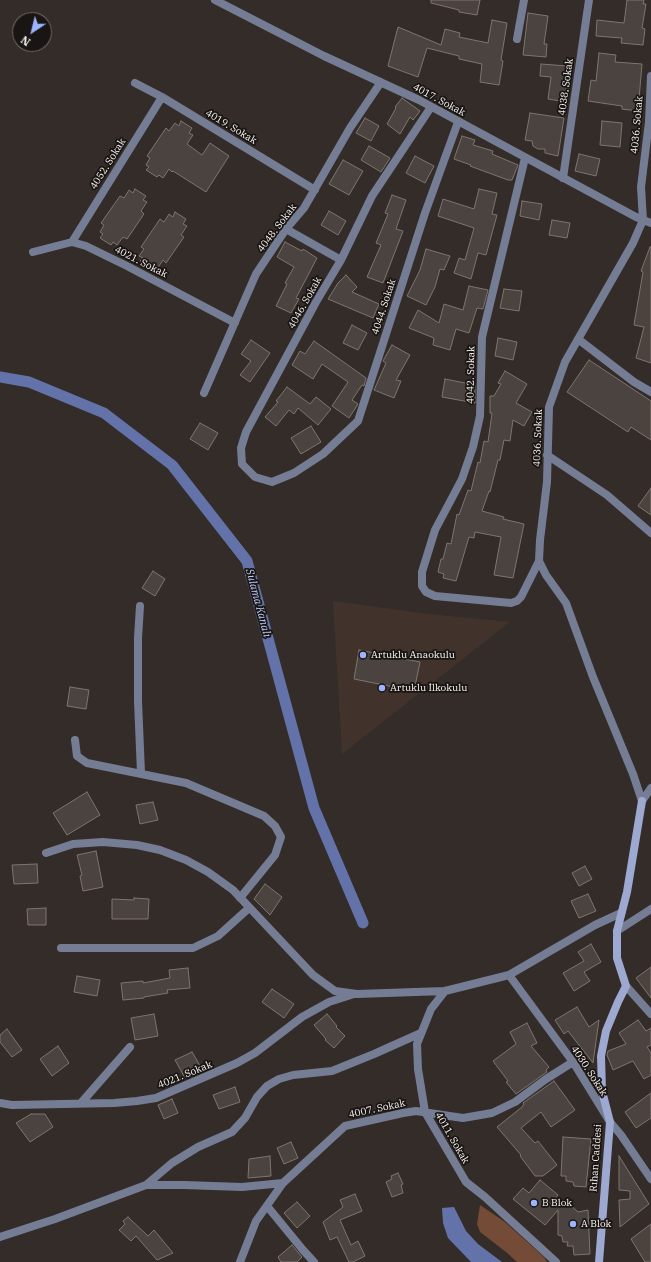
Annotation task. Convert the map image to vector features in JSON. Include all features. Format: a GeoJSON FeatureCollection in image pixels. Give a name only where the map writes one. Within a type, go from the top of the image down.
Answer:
{"type":"FeatureCollection","features":[{"type":"Feature","properties":{"kind":"street","name":"4017. Sokak"},"geometry":{"type":"LineString","coordinates":[[215,0],[324,56],[431,107],[647,222]]}},
{"type":"Feature","properties":{"kind":"street"},"geometry":{"type":"LineString","coordinates":[[517,39],[524,0]]}},
{"type":"Feature","properties":{"kind":"street","name":"4038. Sokak"},"geometry":{"type":"LineString","coordinates":[[563,178],[590,0]]}},
{"type":"Feature","properties":{"kind":"street","name":"4036. Sokak"},"geometry":{"type":"LineString","coordinates":[[539,561],[547,482],[549,407],[565,362],[633,243],[647,222],[641,187],[649,122],[651,76]]}},
{"type":"Feature","properties":{"kind":"street","name":"4048. Sokak"},"geometry":{"type":"LineString","coordinates":[[204,393],[256,274],[286,229],[304,208],[350,128],[381,82]]}},
{"type":"Feature","properties":{"kind":"street","name":"4019. Sokak"},"geometry":{"type":"LineString","coordinates":[[135,83],[162,97],[315,190]]}},
{"type":"Feature","properties":{"kind":"street","name":"4052. Sokak"},"geometry":{"type":"LineString","coordinates":[[72,242],[162,97]]}},
{"type":"Feature","properties":{"kind":"street","name":"4046. Sokak"},"geometry":{"type":"LineString","coordinates":[[294,473],[272,482],[255,477],[242,464],[241,448],[246,432],[309,315],[341,260],[372,196],[431,107]]}},
{"type":"Feature","properties":{"kind":"street","name":"4044. Sokak"},"geometry":{"type":"LineString","coordinates":[[294,473],[323,454],[358,421],[423,220],[458,122]]}},
{"type":"Feature","properties":{"kind":"street","name":"4042. Sokak"},"geometry":{"type":"LineString","coordinates":[[525,158],[482,337],[480,416],[473,447],[462,479],[435,530],[422,572],[422,586],[426,592],[436,596],[511,603],[517,601],[521,597],[539,561]]}},
{"type":"Feature","properties":{"kind":"street"},"geometry":{"type":"LineString","coordinates":[[286,229],[341,260]]}},
{"type":"Feature","properties":{"kind":"street"},"geometry":{"type":"LineString","coordinates":[[33,252],[72,242]]}},
{"type":"Feature","properties":{"kind":"street","name":"4021. Sokak"},"geometry":{"type":"LineString","coordinates":[[72,242],[86,246],[120,262],[235,323]]}},
{"type":"Feature","properties":{"kind":"street"},"geometry":{"type":"LineString","coordinates":[[578,339],[634,382],[651,392]]}},
{"type":"Feature","properties":{"kind":"street"},"geometry":{"type":"LineString","coordinates":[[547,455],[607,495],[651,533]]}},
{"type":"Feature","properties":{"kind":"street"},"geometry":{"type":"LineString","coordinates":[[539,561],[546,575],[566,603],[594,677],[634,774],[642,801]]}},
{"type":"Feature","properties":{"kind":"street"},"geometry":{"type":"LineString","coordinates":[[140,606],[138,638],[138,701],[141,773]]}},
{"type":"Feature","properties":{"kind":"street"},"geometry":{"type":"LineString","coordinates":[[75,740],[77,756],[87,763],[186,783],[264,816],[275,826],[281,837],[275,855],[240,898]]}},
{"type":"Feature","properties":{"kind":"street"},"geometry":{"type":"LineString","coordinates":[[651,788],[642,801],[627,892],[617,931],[618,958],[626,986],[651,1014]]}},
{"type":"Feature","properties":{"kind":"street"},"geometry":{"type":"LineString","coordinates":[[46,853],[74,844],[102,842],[152,848],[186,860],[208,872],[233,890],[313,975],[334,991],[357,994],[445,991],[509,975],[595,925],[622,913]]}},
{"type":"Feature","properties":{"kind":"street"},"geometry":{"type":"LineString","coordinates":[[62,948],[193,948],[218,936],[249,908]]}},
{"type":"Feature","properties":{"kind":"street"},"geometry":{"type":"LineString","coordinates":[[617,931],[651,909]]}},
{"type":"Feature","properties":{"kind":"street","name":"4030. Sokak"},"geometry":{"type":"LineString","coordinates":[[509,975],[573,1062],[610,1122],[621,1135],[651,1179]]}},
{"type":"Feature","properties":{"kind":"street","name":"Rıhan Caddesi"},"geometry":{"type":"LineString","coordinates":[[599,1262],[610,1122],[602,1091],[601,1056],[606,1031],[626,986]]}},
{"type":"Feature","properties":{"kind":"street","name":"4011. Sokak"},"geometry":{"type":"LineString","coordinates":[[445,991],[431,1008],[417,1044],[418,1069],[425,1112],[466,1182],[490,1201],[556,1262]]}},
{"type":"Feature","properties":{"kind":"street","name":"4021. Sokak"},"geometry":{"type":"LineString","coordinates":[[0,1103],[12,1105],[81,1103],[137,1101],[156,1098],[220,1071],[255,1053],[302,1017],[329,1002],[357,994]]}},
{"type":"Feature","properties":{"kind":"street"},"geometry":{"type":"LineString","coordinates":[[0,1237],[55,1219],[146,1185],[172,1163],[198,1147],[232,1132],[245,1118],[257,1097],[267,1086],[279,1079],[293,1075],[332,1071],[421,1033]]}},
{"type":"Feature","properties":{"kind":"street"},"geometry":{"type":"LineString","coordinates":[[81,1103],[130,1047]]}},
{"type":"Feature","properties":{"kind":"street","name":"4007. Sokak"},"geometry":{"type":"LineString","coordinates":[[240,1262],[256,1221],[283,1183],[345,1126],[403,1112],[416,1111],[463,1118],[492,1113],[515,1102],[546,1079],[573,1062]]}},
{"type":"Feature","properties":{"kind":"street"},"geometry":{"type":"LineString","coordinates":[[146,1185],[242,1188],[283,1183]]}},
{"type":"Feature","properties":{"kind":"street"},"geometry":{"type":"LineString","coordinates":[[267,1206],[302,1250],[314,1262]]}},
{"type":"Feature","properties":{"kind":"shaded area","name":"Artuklu İlkokulu"},"geometry":{"type":"Polygon","coordinates":[[[333,601],[429,614],[510,622],[342,754],[333,601]]]}},
{"type":"Feature","properties":{"kind":"shaded area"},"geometry":{"type":"Polygon","coordinates":[[[480,1205],[505,1222],[544,1257],[547,1262],[517,1262],[480,1232],[477,1224],[480,1205]]]}},
{"type":"Feature","properties":{"kind":"water"},"geometry":{"type":"Polygon","coordinates":[[[454,1207],[466,1231],[478,1244],[502,1262],[471,1262],[448,1238],[443,1223],[442,1208],[454,1207]]]}},
{"type":"Feature","properties":{"kind":"building"},"geometry":{"type":"Polygon","coordinates":[[[431,0],[480,0],[477,15],[459,12],[459,10],[431,3],[431,0]]]}},
{"type":"Feature","properties":{"kind":"building"},"geometry":{"type":"Polygon","coordinates":[[[627,0],[644,0],[643,4],[646,4],[642,28],[645,29],[643,45],[621,43],[622,38],[596,36],[597,20],[624,23],[627,0]]]}},
{"type":"Feature","properties":{"kind":"building"},"geometry":{"type":"Polygon","coordinates":[[[528,13],[548,16],[544,44],[547,44],[546,57],[523,55],[528,13]]]}},
{"type":"Feature","properties":{"kind":"building"},"geometry":{"type":"Polygon","coordinates":[[[492,20],[507,23],[501,60],[503,61],[499,85],[480,82],[482,64],[459,59],[459,56],[427,48],[418,77],[388,66],[398,27],[441,45],[445,29],[460,33],[459,37],[488,43],[492,20]]]}},
{"type":"Feature","properties":{"kind":"building"},"geometry":{"type":"Polygon","coordinates":[[[599,53],[616,55],[615,62],[642,64],[638,111],[622,109],[622,106],[588,101],[591,80],[596,81],[599,53]]]}},
{"type":"Feature","properties":{"kind":"building"},"geometry":{"type":"Polygon","coordinates":[[[541,64],[567,66],[566,84],[569,85],[567,102],[548,99],[551,77],[540,76],[541,64]]]}},
{"type":"Feature","properties":{"kind":"building"},"geometry":{"type":"Polygon","coordinates":[[[402,98],[420,111],[413,120],[410,117],[400,134],[387,124],[396,108],[395,107],[402,98]]]}},
{"type":"Feature","properties":{"kind":"building"},"geometry":{"type":"Polygon","coordinates":[[[530,113],[564,118],[558,156],[545,153],[545,149],[538,149],[533,146],[532,141],[525,140],[530,113]]]}},
{"type":"Feature","properties":{"kind":"building"},"geometry":{"type":"Polygon","coordinates":[[[365,118],[379,126],[371,141],[356,133],[365,118]]]}},
{"type":"Feature","properties":{"kind":"building"},"geometry":{"type":"Polygon","coordinates":[[[181,121],[192,128],[189,133],[193,135],[187,144],[202,155],[210,143],[229,156],[206,192],[169,169],[163,178],[159,175],[157,177],[146,170],[149,167],[146,165],[150,158],[147,156],[166,128],[169,131],[175,123],[179,126],[181,121]]]}},
{"type":"Feature","properties":{"kind":"building"},"geometry":{"type":"Polygon","coordinates":[[[602,121],[622,123],[620,147],[600,145],[602,121]]]}},
{"type":"Feature","properties":{"kind":"building"},"geometry":{"type":"Polygon","coordinates":[[[462,136],[475,140],[473,145],[493,151],[492,154],[518,165],[512,180],[508,180],[454,159],[462,136]]]}},
{"type":"Feature","properties":{"kind":"building"},"geometry":{"type":"Polygon","coordinates":[[[369,146],[390,158],[381,172],[361,160],[369,146]]]}},
{"type":"Feature","properties":{"kind":"building"},"geometry":{"type":"Polygon","coordinates":[[[579,154],[600,159],[596,176],[575,171],[579,154]]]}},
{"type":"Feature","properties":{"kind":"building"},"geometry":{"type":"Polygon","coordinates":[[[415,156],[434,166],[425,183],[406,173],[415,156]]]}},
{"type":"Feature","properties":{"kind":"building"},"geometry":{"type":"Polygon","coordinates":[[[343,160],[363,171],[349,195],[329,184],[343,160]]]}},
{"type":"Feature","properties":{"kind":"building"},"geometry":{"type":"Polygon","coordinates":[[[135,189],[146,196],[143,200],[147,202],[141,211],[144,214],[127,239],[123,237],[117,245],[113,242],[111,245],[100,238],[103,234],[100,232],[104,225],[101,223],[120,196],[124,198],[129,190],[133,193],[135,189]]]}},
{"type":"Feature","properties":{"kind":"building"},"geometry":{"type":"Polygon","coordinates":[[[479,189],[497,193],[492,214],[497,215],[486,255],[478,253],[471,279],[454,273],[459,258],[465,260],[474,228],[438,216],[443,199],[474,209],[479,189]]]}},
{"type":"Feature","properties":{"kind":"building"},"geometry":{"type":"Polygon","coordinates":[[[392,195],[406,200],[396,229],[403,231],[383,283],[367,277],[381,245],[376,243],[388,214],[385,213],[392,195]]]}},
{"type":"Feature","properties":{"kind":"building"},"geometry":{"type":"Polygon","coordinates":[[[522,201],[542,204],[539,220],[520,216],[522,201]]]}},
{"type":"Feature","properties":{"kind":"building"},"geometry":{"type":"Polygon","coordinates":[[[329,211],[346,221],[338,235],[321,225],[329,211]]]}},
{"type":"Feature","properties":{"kind":"building"},"geometry":{"type":"Polygon","coordinates":[[[175,212],[186,219],[183,224],[187,226],[181,235],[184,237],[166,263],[163,260],[157,269],[153,266],[151,268],[140,261],[143,258],[139,256],[144,249],[141,247],[160,219],[164,222],[169,214],[173,217],[175,212]]]}},
{"type":"Feature","properties":{"kind":"building"},"geometry":{"type":"Polygon","coordinates":[[[552,220],[570,223],[567,238],[549,235],[552,220]]]}},
{"type":"Feature","properties":{"kind":"building"},"geometry":{"type":"Polygon","coordinates":[[[285,242],[302,251],[303,249],[317,258],[296,298],[299,299],[291,313],[276,306],[287,284],[285,283],[294,267],[277,257],[285,242]]]}},
{"type":"Feature","properties":{"kind":"building"},"geometry":{"type":"Polygon","coordinates":[[[650,247],[651,363],[636,358],[644,327],[634,325],[643,272],[641,271],[650,247]]]}},
{"type":"Feature","properties":{"kind":"building"},"geometry":{"type":"Polygon","coordinates":[[[426,249],[450,256],[444,270],[440,269],[435,287],[426,305],[407,296],[420,270],[426,249]]]}},
{"type":"Feature","properties":{"kind":"building"},"geometry":{"type":"Polygon","coordinates":[[[346,275],[357,287],[352,292],[379,304],[373,318],[328,299],[338,283],[346,275]]]}},
{"type":"Feature","properties":{"kind":"building"},"geometry":{"type":"Polygon","coordinates":[[[469,286],[488,290],[483,309],[477,308],[469,333],[456,329],[450,350],[433,345],[434,338],[409,328],[418,310],[439,323],[444,304],[463,310],[469,286]]]}},
{"type":"Feature","properties":{"kind":"building"},"geometry":{"type":"Polygon","coordinates":[[[504,289],[522,291],[519,311],[500,308],[504,289]]]}},
{"type":"Feature","properties":{"kind":"building"},"geometry":{"type":"Polygon","coordinates":[[[352,325],[367,333],[358,350],[343,343],[352,325]]]}},
{"type":"Feature","properties":{"kind":"building"},"geometry":{"type":"Polygon","coordinates":[[[498,338],[517,342],[513,360],[495,356],[498,338]]]}},
{"type":"Feature","properties":{"kind":"building"},"geometry":{"type":"Polygon","coordinates":[[[251,340],[270,353],[250,382],[240,375],[251,361],[241,354],[251,340]]]}},
{"type":"Feature","properties":{"kind":"building"},"geometry":{"type":"Polygon","coordinates":[[[314,341],[366,378],[364,386],[362,385],[352,400],[358,404],[349,418],[332,406],[348,382],[322,364],[313,379],[292,365],[300,351],[305,354],[314,341]]]}},
{"type":"Feature","properties":{"kind":"building"},"geometry":{"type":"Polygon","coordinates":[[[392,345],[410,355],[396,380],[401,381],[394,398],[374,390],[386,363],[383,361],[392,345]]]}},
{"type":"Feature","properties":{"kind":"building"},"geometry":{"type":"Polygon","coordinates":[[[589,360],[651,401],[651,440],[631,427],[628,432],[567,392],[589,360]]]}},
{"type":"Feature","properties":{"kind":"building"},"geometry":{"type":"Polygon","coordinates":[[[505,371],[527,384],[516,403],[532,412],[524,426],[513,420],[510,441],[504,440],[500,460],[498,460],[490,492],[489,491],[482,511],[504,517],[503,519],[524,524],[513,578],[494,575],[501,537],[475,532],[474,538],[469,537],[456,581],[443,578],[444,574],[438,572],[441,559],[443,559],[447,543],[451,544],[457,514],[459,515],[468,490],[471,491],[478,462],[480,463],[484,441],[488,442],[492,413],[490,413],[490,396],[494,396],[501,384],[498,383],[505,371]]]}},
{"type":"Feature","properties":{"kind":"building"},"geometry":{"type":"Polygon","coordinates":[[[445,379],[475,385],[475,403],[442,397],[445,379]]]}},
{"type":"Feature","properties":{"kind":"building"},"geometry":{"type":"Polygon","coordinates":[[[287,387],[310,404],[316,397],[331,409],[318,425],[298,408],[294,414],[289,410],[276,426],[265,417],[278,402],[276,401],[287,387]]]}},
{"type":"Feature","properties":{"kind":"building"},"geometry":{"type":"Polygon","coordinates":[[[200,423],[218,433],[208,450],[190,439],[200,423]]]}},
{"type":"Feature","properties":{"kind":"building"},"geometry":{"type":"Polygon","coordinates":[[[311,426],[321,442],[301,454],[291,438],[311,426]]]}},
{"type":"Feature","properties":{"kind":"building"},"geometry":{"type":"Polygon","coordinates":[[[651,488],[651,515],[638,506],[651,488]]]}},
{"type":"Feature","properties":{"kind":"building"},"geometry":{"type":"Polygon","coordinates":[[[153,571],[165,579],[155,596],[142,588],[153,571]]]}},
{"type":"Feature","properties":{"kind":"building"},"geometry":{"type":"Polygon","coordinates":[[[359,650],[420,662],[414,691],[354,679],[359,650]]]}},
{"type":"Feature","properties":{"kind":"building"},"geometry":{"type":"Polygon","coordinates":[[[70,687],[89,690],[86,709],[67,706],[70,687]]]}},
{"type":"Feature","properties":{"kind":"building"},"geometry":{"type":"Polygon","coordinates":[[[87,792],[100,815],[67,835],[53,813],[87,792]]]}},
{"type":"Feature","properties":{"kind":"building"},"geometry":{"type":"Polygon","coordinates":[[[153,802],[158,820],[140,824],[136,805],[153,802]]]}},
{"type":"Feature","properties":{"kind":"building"},"geometry":{"type":"Polygon","coordinates":[[[96,851],[103,887],[83,891],[80,876],[82,875],[77,855],[96,851]]]}},
{"type":"Feature","properties":{"kind":"building"},"geometry":{"type":"Polygon","coordinates":[[[37,864],[38,883],[14,884],[12,865],[37,864]]]}},
{"type":"Feature","properties":{"kind":"building"},"geometry":{"type":"Polygon","coordinates":[[[585,866],[592,879],[579,886],[572,873],[585,866]]]}},
{"type":"Feature","properties":{"kind":"building"},"geometry":{"type":"Polygon","coordinates":[[[265,884],[282,897],[270,915],[254,899],[265,884]]]}},
{"type":"Feature","properties":{"kind":"building"},"geometry":{"type":"Polygon","coordinates":[[[588,894],[596,911],[579,918],[571,901],[588,894]]]}},
{"type":"Feature","properties":{"kind":"building"},"geometry":{"type":"Polygon","coordinates":[[[134,898],[149,899],[148,919],[112,919],[112,899],[134,900],[134,898]]]}},
{"type":"Feature","properties":{"kind":"building"},"geometry":{"type":"Polygon","coordinates":[[[46,908],[46,925],[28,925],[27,909],[46,908]]]}},
{"type":"Feature","properties":{"kind":"building"},"geometry":{"type":"Polygon","coordinates":[[[591,944],[601,962],[584,972],[590,981],[574,991],[563,973],[584,961],[578,952],[591,944]]]}},
{"type":"Feature","properties":{"kind":"building"},"geometry":{"type":"Polygon","coordinates":[[[651,967],[651,998],[636,978],[651,967]]]}},
{"type":"Feature","properties":{"kind":"building"},"geometry":{"type":"Polygon","coordinates":[[[188,968],[190,988],[167,990],[168,993],[144,998],[123,1000],[121,983],[143,981],[143,983],[170,978],[169,970],[188,968]]]}},
{"type":"Feature","properties":{"kind":"building"},"geometry":{"type":"Polygon","coordinates":[[[77,976],[100,980],[97,996],[74,992],[77,976]]]}},
{"type":"Feature","properties":{"kind":"building"},"geometry":{"type":"Polygon","coordinates":[[[272,989],[294,1004],[284,1018],[262,1002],[272,989]]]}},
{"type":"Feature","properties":{"kind":"building"},"geometry":{"type":"Polygon","coordinates":[[[577,1007],[589,1027],[599,1020],[593,1063],[568,1031],[564,1034],[555,1020],[577,1007]]]}},
{"type":"Feature","properties":{"kind":"building"},"geometry":{"type":"Polygon","coordinates":[[[154,1014],[158,1036],[135,1040],[131,1018],[154,1014]]]}},
{"type":"Feature","properties":{"kind":"building"},"geometry":{"type":"Polygon","coordinates":[[[327,1014],[337,1026],[336,1027],[345,1036],[334,1048],[325,1040],[326,1039],[314,1025],[327,1014]]]}},
{"type":"Feature","properties":{"kind":"building"},"geometry":{"type":"Polygon","coordinates":[[[638,1020],[646,1031],[651,1028],[651,1045],[647,1047],[651,1053],[651,1075],[644,1079],[633,1061],[613,1070],[607,1055],[608,1051],[626,1044],[619,1033],[638,1020]]]}},
{"type":"Feature","properties":{"kind":"building"},"geometry":{"type":"Polygon","coordinates":[[[527,1023],[537,1043],[531,1046],[549,1067],[546,1070],[547,1072],[516,1094],[506,1082],[508,1081],[493,1061],[516,1044],[510,1032],[527,1023]]]}},
{"type":"Feature","properties":{"kind":"building"},"geometry":{"type":"Polygon","coordinates":[[[7,1029],[22,1050],[12,1057],[0,1042],[0,1035],[7,1029]]]}},
{"type":"Feature","properties":{"kind":"building"},"geometry":{"type":"Polygon","coordinates":[[[58,1046],[69,1063],[52,1076],[40,1059],[58,1046]]]}},
{"type":"Feature","properties":{"kind":"building"},"geometry":{"type":"Polygon","coordinates":[[[192,1052],[202,1069],[185,1078],[175,1060],[192,1052]]]}},
{"type":"Feature","properties":{"kind":"building"},"geometry":{"type":"Polygon","coordinates":[[[554,1081],[575,1110],[551,1127],[541,1112],[521,1128],[535,1143],[538,1141],[557,1165],[543,1176],[535,1176],[520,1156],[521,1155],[497,1127],[522,1107],[524,1104],[523,1103],[554,1081]]]}},
{"type":"Feature","properties":{"kind":"building"},"geometry":{"type":"Polygon","coordinates":[[[235,1087],[240,1102],[219,1109],[213,1095],[235,1087]]]}},
{"type":"Feature","properties":{"kind":"building"},"geometry":{"type":"Polygon","coordinates":[[[651,1093],[651,1118],[636,1128],[625,1112],[651,1093]]]}},
{"type":"Feature","properties":{"kind":"building"},"geometry":{"type":"Polygon","coordinates":[[[172,1099],[178,1113],[164,1119],[158,1105],[172,1099]]]}},
{"type":"Feature","properties":{"kind":"building"},"geometry":{"type":"Polygon","coordinates":[[[31,1114],[45,1114],[53,1127],[30,1142],[16,1123],[31,1114]]]}},
{"type":"Feature","properties":{"kind":"building"},"geometry":{"type":"Polygon","coordinates":[[[563,1137],[591,1139],[586,1187],[574,1186],[573,1182],[566,1181],[566,1176],[561,1176],[563,1137]]]}},
{"type":"Feature","properties":{"kind":"building"},"geometry":{"type":"Polygon","coordinates":[[[291,1142],[298,1158],[284,1164],[277,1148],[291,1142]]]}},
{"type":"Feature","properties":{"kind":"building"},"geometry":{"type":"Polygon","coordinates":[[[270,1156],[271,1176],[248,1178],[249,1159],[270,1156]]]}},
{"type":"Feature","properties":{"kind":"building"},"geometry":{"type":"Polygon","coordinates":[[[619,1156],[649,1204],[620,1227],[619,1200],[630,1199],[630,1191],[619,1190],[619,1156]]]}},
{"type":"Feature","properties":{"kind":"building"},"geometry":{"type":"Polygon","coordinates":[[[398,1173],[403,1184],[401,1185],[403,1193],[392,1197],[386,1182],[392,1179],[391,1176],[398,1173]]]}},
{"type":"Feature","properties":{"kind":"building"},"geometry":{"type":"Polygon","coordinates":[[[540,1180],[558,1195],[550,1204],[568,1203],[578,1212],[588,1210],[590,1254],[574,1255],[573,1246],[567,1246],[568,1242],[563,1242],[562,1236],[558,1235],[558,1210],[545,1225],[513,1199],[523,1188],[529,1193],[540,1180]]]}},
{"type":"Feature","properties":{"kind":"building"},"geometry":{"type":"Polygon","coordinates":[[[355,1194],[362,1211],[340,1220],[351,1245],[358,1241],[365,1256],[353,1262],[349,1262],[337,1237],[330,1240],[323,1222],[343,1207],[340,1200],[355,1194]]]}},
{"type":"Feature","properties":{"kind":"building"},"geometry":{"type":"Polygon","coordinates":[[[297,1202],[310,1216],[297,1228],[284,1213],[297,1202]]]}},
{"type":"Feature","properties":{"kind":"building"},"geometry":{"type":"Polygon","coordinates":[[[128,1217],[148,1236],[154,1230],[173,1253],[157,1260],[136,1236],[131,1241],[119,1230],[125,1224],[123,1221],[128,1217]]]}},
{"type":"Feature","properties":{"kind":"building"},"geometry":{"type":"Polygon","coordinates":[[[651,1224],[651,1262],[645,1262],[631,1239],[651,1224]]]}},
{"type":"Feature","properties":{"kind":"building"},"geometry":{"type":"Polygon","coordinates":[[[292,1245],[302,1257],[297,1262],[281,1262],[278,1257],[292,1245]]]}},
{"type":"Feature","properties":{"kind":"waterway","name":"Sulama Kanalı"},"geometry":{"type":"LineString","coordinates":[[0,377],[29,382],[104,413],[172,465],[247,561],[314,808],[363,923]]}},
{"type":"Feature","properties":{"kind":"place","name":"Artuklu Anaokulu"},"geometry":{"type":"Point","coordinates":[363,655]}},
{"type":"Feature","properties":{"kind":"place","name":"Artuklu İlkokulu"},"geometry":{"type":"Point","coordinates":[382,688]}},
{"type":"Feature","properties":{"kind":"place","name":"B Blok"},"geometry":{"type":"Point","coordinates":[534,1203]}},
{"type":"Feature","properties":{"kind":"place","name":"A Blok"},"geometry":{"type":"Point","coordinates":[573,1224]}}]}
